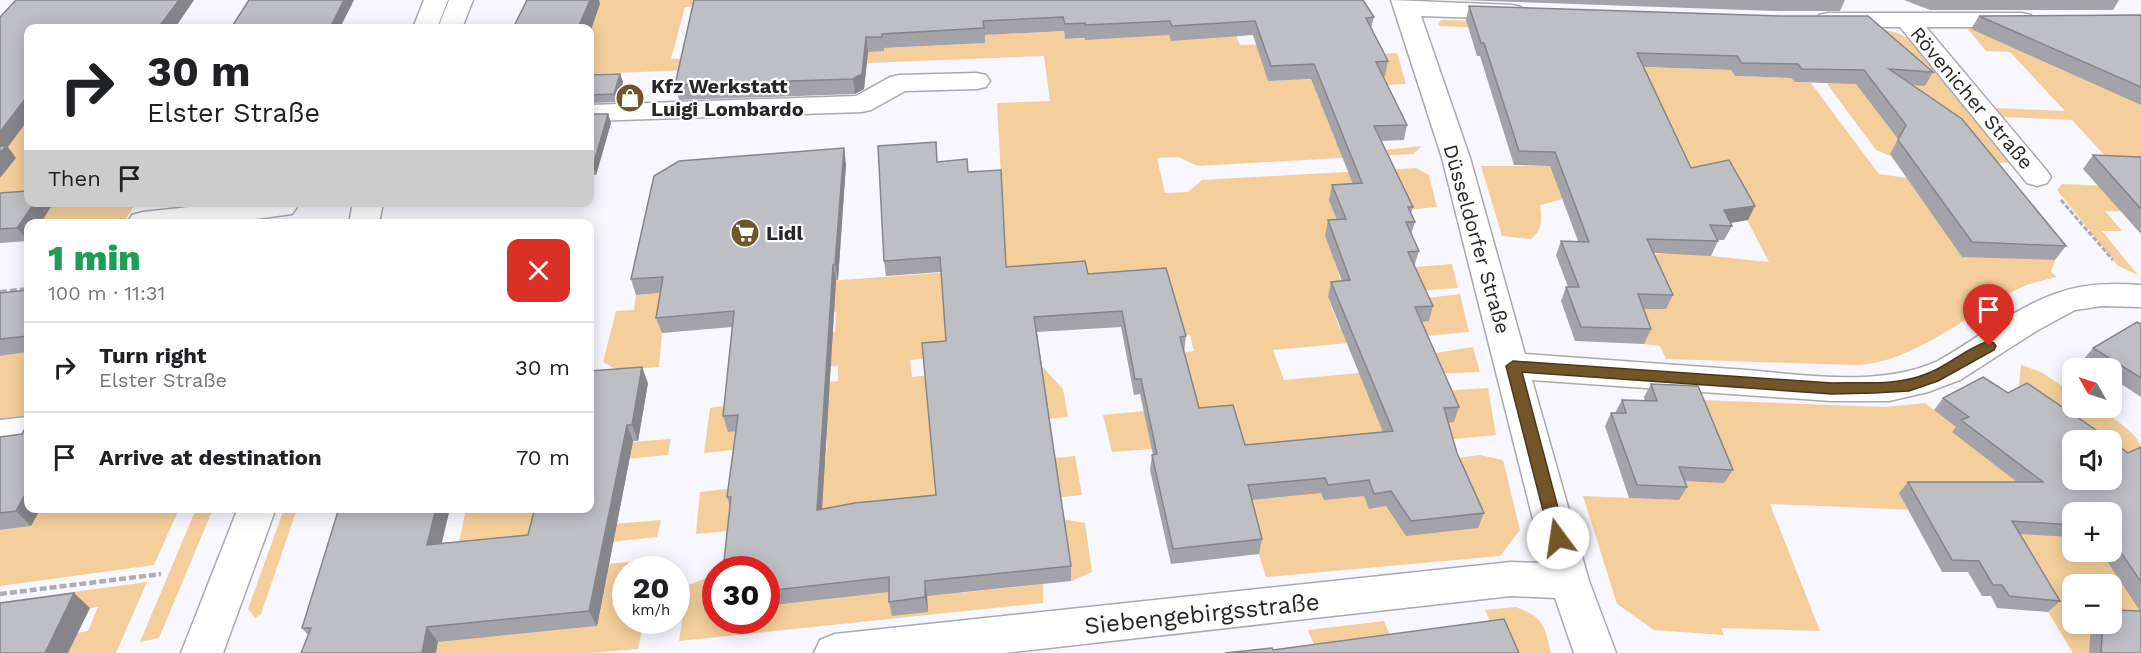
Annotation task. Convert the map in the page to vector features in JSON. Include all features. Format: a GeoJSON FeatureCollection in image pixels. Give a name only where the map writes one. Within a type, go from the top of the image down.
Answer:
{"type":"FeatureCollection","features":[{"type":"Feature","properties":{"kind":"street"},"geometry":{"type":"LineString","coordinates":[[427,24],[436,0]]}},
{"type":"Feature","properties":{"kind":"street"},"geometry":{"type":"LineString","coordinates":[[452,24],[461,0]]}},
{"type":"Feature","properties":{"kind":"street"},"geometry":{"type":"LineString","coordinates":[[1404,4],[1532,12]]}},
{"type":"Feature","properties":{"kind":"street","name":"Düsseldorfer Straße"},"geometry":{"type":"LineString","coordinates":[[1404,4],[1456,158],[1569,581],[1595,653]]}},
{"type":"Feature","properties":{"kind":"street"},"geometry":{"type":"LineString","coordinates":[[1810,20],[2046,20]]}},
{"type":"Feature","properties":{"kind":"street","name":"Rövenicher Straße"},"geometry":{"type":"LineString","coordinates":[[1907,20],[2037,177]]}},
{"type":"Feature","properties":{"kind":"street"},"geometry":{"type":"LineString","coordinates":[[594,113],[862,104],[899,83],[977,81]]}},
{"type":"Feature","properties":{"kind":"street"},"geometry":{"type":"LineString","coordinates":[[171,219],[282,207]]}},
{"type":"Feature","properties":{"kind":"street"},"geometry":{"type":"LineString","coordinates":[[1513,366],[1832,388],[1909,385],[1933,378],[1975,355],[2038,315],[2065,302],[2104,295],[2141,296]]}},
{"type":"Feature","properties":{"kind":"street"},"geometry":{"type":"LineString","coordinates":[[0,434],[24,431]]}},
{"type":"Feature","properties":{"kind":"street"},"geometry":{"type":"LineString","coordinates":[[201,653],[255,513]]}},
{"type":"Feature","properties":{"kind":"street","name":"Siebengebirgsstraße"},"geometry":{"type":"LineString","coordinates":[[835,653],[1511,579],[1569,581]]}},
{"type":"Feature","properties":{"kind":"path"},"geometry":{"type":"LineString","coordinates":[[2037,177],[2053,190],[2118,266]]}},
{"type":"Feature","properties":{"kind":"path"},"geometry":{"type":"LineString","coordinates":[[0,292],[24,289]]}},
{"type":"Feature","properties":{"kind":"path"},"geometry":{"type":"LineString","coordinates":[[0,594],[161,574]]}},
{"type":"Feature","properties":{"kind":"shaded area"},"geometry":{"type":"Polygon","coordinates":[[[575,0],[724,0],[723,5],[685,7],[671,59],[883,51],[884,48],[985,43],[984,35],[1064,31],[1065,39],[1134,37],[1132,27],[1236,35],[1240,45],[1287,43],[1269,81],[1383,76],[1374,54],[1397,53],[1406,84],[1316,88],[1375,151],[1422,146],[1413,154],[1198,166],[1178,157],[1157,158],[1165,193],[1188,192],[1202,180],[1416,168],[1429,175],[1437,207],[1407,210],[1343,234],[1338,273],[1347,295],[1328,298],[1340,329],[1360,327],[1418,299],[1460,294],[1469,332],[1273,350],[1284,380],[1359,373],[1439,391],[1488,388],[1496,435],[1310,453],[1449,459],[1480,455],[1503,460],[1520,530],[1500,556],[1266,577],[1259,554],[1153,449],[1112,452],[1103,415],[1196,406],[1179,353],[1194,351],[1190,335],[1135,340],[1164,283],[952,356],[910,360],[912,377],[1039,363],[1063,389],[1068,417],[931,430],[1054,458],[1075,456],[1082,495],[922,512],[959,593],[1043,584],[1043,603],[780,630],[780,605],[828,599],[795,525],[696,534],[700,492],[735,488],[806,460],[826,459],[827,440],[704,453],[710,408],[806,385],[838,381],[838,366],[739,374],[825,333],[835,332],[836,312],[750,319],[662,333],[659,367],[617,370],[603,362],[616,311],[634,310],[636,295],[1006,268],[997,103],[1050,101],[1044,56],[594,74],[594,24],[588,24],[575,0]]]}},
{"type":"Feature","properties":{"kind":"shaded area"},"geometry":{"type":"Polygon","coordinates":[[[1442,20],[1573,23],[1608,66],[1731,70],[1735,76],[1791,78],[1795,82],[1811,83],[1879,174],[1928,181],[1919,195],[1962,256],[2055,260],[2051,272],[2057,277],[2018,289],[1917,348],[1875,363],[1853,365],[1666,359],[1660,346],[1644,344],[1631,309],[1618,257],[1663,254],[1653,235],[1563,199],[1540,205],[1541,224],[1538,232],[1531,239],[1502,236],[1481,166],[1552,166],[1546,31],[1439,26],[1438,23],[1442,20]],[[1723,174],[1711,256],[1769,262],[1723,174]]]}},
{"type":"Feature","properties":{"kind":"shaded area"},"geometry":{"type":"Polygon","coordinates":[[[1876,28],[1898,33],[1910,40],[2012,163],[1975,162],[1889,52],[1925,161],[1898,159],[1876,150],[1796,42],[1876,28]]]}},
{"type":"Feature","properties":{"kind":"shaded area"},"geometry":{"type":"Polygon","coordinates":[[[1967,28],[2036,28],[2141,99],[2141,171],[2118,170],[2072,120],[2003,117],[1995,108],[2065,111],[2010,52],[1986,51],[1967,28]]]}},
{"type":"Feature","properties":{"kind":"shaded area"},"geometry":{"type":"Polygon","coordinates":[[[24,96],[24,205],[0,207],[0,125],[24,96]]]}},
{"type":"Feature","properties":{"kind":"shaded area"},"geometry":{"type":"Polygon","coordinates":[[[2062,184],[2141,187],[2141,212],[2105,211],[2122,231],[2102,231],[2138,275],[2118,266],[2057,190],[2062,184]]]}},
{"type":"Feature","properties":{"kind":"shaded area"},"geometry":{"type":"Polygon","coordinates":[[[51,207],[133,207],[126,219],[43,219],[51,207]]]}},
{"type":"Feature","properties":{"kind":"shaded area"},"geometry":{"type":"Polygon","coordinates":[[[1452,264],[1458,288],[1415,291],[1403,268],[1452,264]]]}},
{"type":"Feature","properties":{"kind":"shaded area"},"geometry":{"type":"Polygon","coordinates":[[[1473,347],[1480,372],[1432,374],[1423,355],[1473,347]]]}},
{"type":"Feature","properties":{"kind":"shaded area"},"geometry":{"type":"Polygon","coordinates":[[[24,353],[24,418],[0,421],[0,356],[24,353]]]}},
{"type":"Feature","properties":{"kind":"shaded area"},"geometry":{"type":"Polygon","coordinates":[[[2021,365],[2041,372],[2062,386],[2062,418],[2112,418],[2136,438],[2141,449],[2122,460],[2122,430],[2062,430],[2062,490],[2122,490],[2122,487],[2128,491],[2100,502],[2062,502],[2062,562],[2108,562],[2116,574],[2062,574],[2062,634],[2122,634],[2122,583],[2124,586],[2141,587],[2141,653],[2073,653],[1989,513],[1770,504],[1820,631],[1721,628],[1724,635],[1654,630],[1617,604],[1583,496],[1678,500],[1701,400],[1885,407],[1925,403],[1959,429],[2018,395],[2021,365]]]}},
{"type":"Feature","properties":{"kind":"shaded area"},"geometry":{"type":"Polygon","coordinates":[[[671,439],[668,455],[594,462],[594,445],[671,439]]]}},
{"type":"Feature","properties":{"kind":"shaded area"},"geometry":{"type":"Polygon","coordinates":[[[39,513],[177,513],[154,565],[0,586],[0,530],[31,526],[39,513]]]}},
{"type":"Feature","properties":{"kind":"shaded area"},"geometry":{"type":"Polygon","coordinates":[[[194,513],[211,513],[159,638],[140,642],[194,513]]]}},
{"type":"Feature","properties":{"kind":"shaded area"},"geometry":{"type":"Polygon","coordinates":[[[283,513],[296,513],[261,614],[255,618],[248,609],[283,513]]]}},
{"type":"Feature","properties":{"kind":"shaded area"},"geometry":{"type":"Polygon","coordinates":[[[465,513],[546,513],[542,530],[661,520],[657,537],[497,554],[499,636],[596,626],[608,564],[612,564],[612,634],[641,634],[638,649],[591,653],[436,653],[465,513]]]}},
{"type":"Feature","properties":{"kind":"shaded area"},"geometry":{"type":"Polygon","coordinates":[[[1062,519],[1085,523],[1092,572],[1071,581],[1062,519]]]}},
{"type":"Feature","properties":{"kind":"shaded area"},"geometry":{"type":"Polygon","coordinates":[[[702,580],[702,634],[746,634],[679,641],[680,634],[690,634],[690,584],[702,580]]]}},
{"type":"Feature","properties":{"kind":"shaded area"},"geometry":{"type":"Polygon","coordinates":[[[147,582],[116,653],[68,653],[77,633],[88,631],[98,607],[7,619],[0,632],[0,602],[147,582]]]}},
{"type":"Feature","properties":{"kind":"shaded area"},"geometry":{"type":"Polygon","coordinates":[[[1516,607],[1533,615],[1542,624],[1551,653],[1505,653],[1485,610],[1516,607]]]}},
{"type":"Feature","properties":{"kind":"shaded area"},"geometry":{"type":"Polygon","coordinates":[[[1384,621],[1397,653],[1317,653],[1308,630],[1384,621]]]}},
{"type":"Feature","properties":{"kind":"building"},"geometry":{"type":"Polygon","coordinates":[[[16,0],[179,0],[161,24],[24,24],[24,100],[0,132],[0,17],[16,0]]]}},
{"type":"Feature","properties":{"kind":"building"},"geometry":{"type":"Polygon","coordinates":[[[249,0],[344,0],[332,24],[234,24],[249,0]]]}},
{"type":"Feature","properties":{"kind":"building"},"geometry":{"type":"Polygon","coordinates":[[[527,0],[590,0],[580,24],[515,24],[527,0]]]}},
{"type":"Feature","properties":{"kind":"building"},"geometry":{"type":"Polygon","coordinates":[[[694,0],[1363,0],[1374,17],[1366,18],[1388,61],[1376,62],[1407,125],[1374,126],[1413,207],[1408,207],[1415,222],[1406,222],[1419,251],[1408,252],[1433,306],[1415,307],[1459,407],[1444,408],[1457,453],[1484,513],[1411,521],[1391,491],[1374,494],[1369,480],[1328,485],[1325,478],[1248,485],[1262,539],[1173,549],[1152,455],[1157,454],[1141,379],[1135,379],[1122,311],[1034,317],[1071,566],[925,581],[925,597],[889,602],[889,577],[780,589],[780,556],[725,556],[731,497],[727,497],[738,415],[723,416],[734,311],[656,318],[663,277],[631,279],[654,176],[679,161],[844,148],[835,264],[833,265],[817,510],[855,503],[936,495],[922,343],[946,341],[940,257],[884,261],[878,146],[936,142],[937,162],[967,159],[968,172],[1001,170],[1006,267],[1085,261],[1088,274],[1166,268],[1186,336],[1180,337],[1199,408],[1233,405],[1245,445],[1393,431],[1331,282],[1350,280],[1328,220],[1346,219],[1332,185],[1362,183],[1314,64],[1271,66],[1255,21],[1172,26],[1170,21],[1065,24],[1063,17],[983,21],[984,28],[866,37],[862,74],[853,79],[675,85],[694,0]]]}},
{"type":"Feature","properties":{"kind":"building"},"geometry":{"type":"Polygon","coordinates":[[[1469,6],[1781,16],[1868,16],[1933,72],[1889,69],[1962,119],[2066,246],[1972,242],[1898,140],[1906,125],[1864,70],[1802,69],[1798,64],[1742,63],[1737,56],[1637,53],[1691,168],[1729,160],[1755,206],[1724,210],[1732,226],[1710,225],[1718,241],[1647,239],[1673,295],[1638,294],[1651,329],[1581,327],[1566,287],[1579,287],[1561,241],[1589,242],[1555,152],[1519,151],[1484,43],[1481,43],[1469,6]]]}},
{"type":"Feature","properties":{"kind":"building"},"geometry":{"type":"Polygon","coordinates":[[[2141,15],[2141,87],[1979,16],[2141,15]]]}},
{"type":"Feature","properties":{"kind":"building"},"geometry":{"type":"Polygon","coordinates":[[[620,74],[614,94],[594,95],[594,75],[620,74]]]}},
{"type":"Feature","properties":{"kind":"building"},"geometry":{"type":"Polygon","coordinates":[[[594,114],[608,114],[594,163],[594,114]]]}},
{"type":"Feature","properties":{"kind":"building"},"geometry":{"type":"Polygon","coordinates":[[[2093,155],[2141,157],[2141,209],[2093,155]]]}},
{"type":"Feature","properties":{"kind":"building"},"geometry":{"type":"Polygon","coordinates":[[[24,191],[24,207],[32,207],[17,228],[0,229],[0,193],[24,191]]]}},
{"type":"Feature","properties":{"kind":"building"},"geometry":{"type":"Polygon","coordinates":[[[24,290],[24,336],[0,339],[0,293],[24,290]]]}},
{"type":"Feature","properties":{"kind":"building"},"geometry":{"type":"Polygon","coordinates":[[[2137,322],[2141,324],[2141,378],[2122,366],[2122,358],[2109,358],[2093,348],[2137,322]]]}},
{"type":"Feature","properties":{"kind":"building"},"geometry":{"type":"Polygon","coordinates":[[[642,367],[632,425],[627,425],[589,611],[427,627],[422,653],[301,653],[311,628],[302,628],[337,513],[435,513],[427,545],[528,535],[534,513],[594,513],[594,371],[642,367]]]}},
{"type":"Feature","properties":{"kind":"building"},"geometry":{"type":"Polygon","coordinates":[[[1983,377],[2008,393],[2027,383],[2062,407],[2062,418],[2078,418],[2096,430],[2062,430],[2062,490],[2122,490],[2122,448],[2128,453],[2141,447],[2141,582],[2122,554],[2122,502],[2062,502],[2062,524],[2012,521],[2060,601],[2009,596],[2002,585],[1993,585],[1979,561],[1952,560],[1908,482],[2043,482],[1961,420],[1969,417],[1943,398],[1983,377]]]}},
{"type":"Feature","properties":{"kind":"building"},"geometry":{"type":"Polygon","coordinates":[[[1651,384],[1698,386],[1733,470],[1679,467],[1687,487],[1637,485],[1611,413],[1626,413],[1622,400],[1657,401],[1651,384]]]}},
{"type":"Feature","properties":{"kind":"building"},"geometry":{"type":"Polygon","coordinates":[[[24,430],[24,497],[16,511],[0,513],[0,437],[22,434],[24,430]]]}},
{"type":"Feature","properties":{"kind":"building"},"geometry":{"type":"Polygon","coordinates":[[[74,593],[45,653],[0,653],[0,603],[74,593]]]}},
{"type":"Feature","properties":{"kind":"building"},"geometry":{"type":"Polygon","coordinates":[[[2122,610],[2141,611],[2141,653],[2101,653],[2102,634],[2122,634],[2122,610]]]}},
{"type":"Feature","properties":{"kind":"building"},"geometry":{"type":"Polygon","coordinates":[[[1504,619],[1519,653],[1225,653],[1272,648],[1273,650],[1504,619]]]}},
{"type":"Feature","properties":{"kind":"place","name":"Kfz Werkstatt Luigi Lombardo"},"geometry":{"type":"Point","coordinates":[630,98]}},
{"type":"Feature","properties":{"kind":"place","name":"Lidl"},"geometry":{"type":"Point","coordinates":[745,233]}},
{"type":"Feature","properties":{"kind":"route"},"geometry":{"type":"LineString","coordinates":[[1558,538],[1513,366],[1832,388],[1874,387],[1909,385],[1933,378],[1989,346]]}}]}
